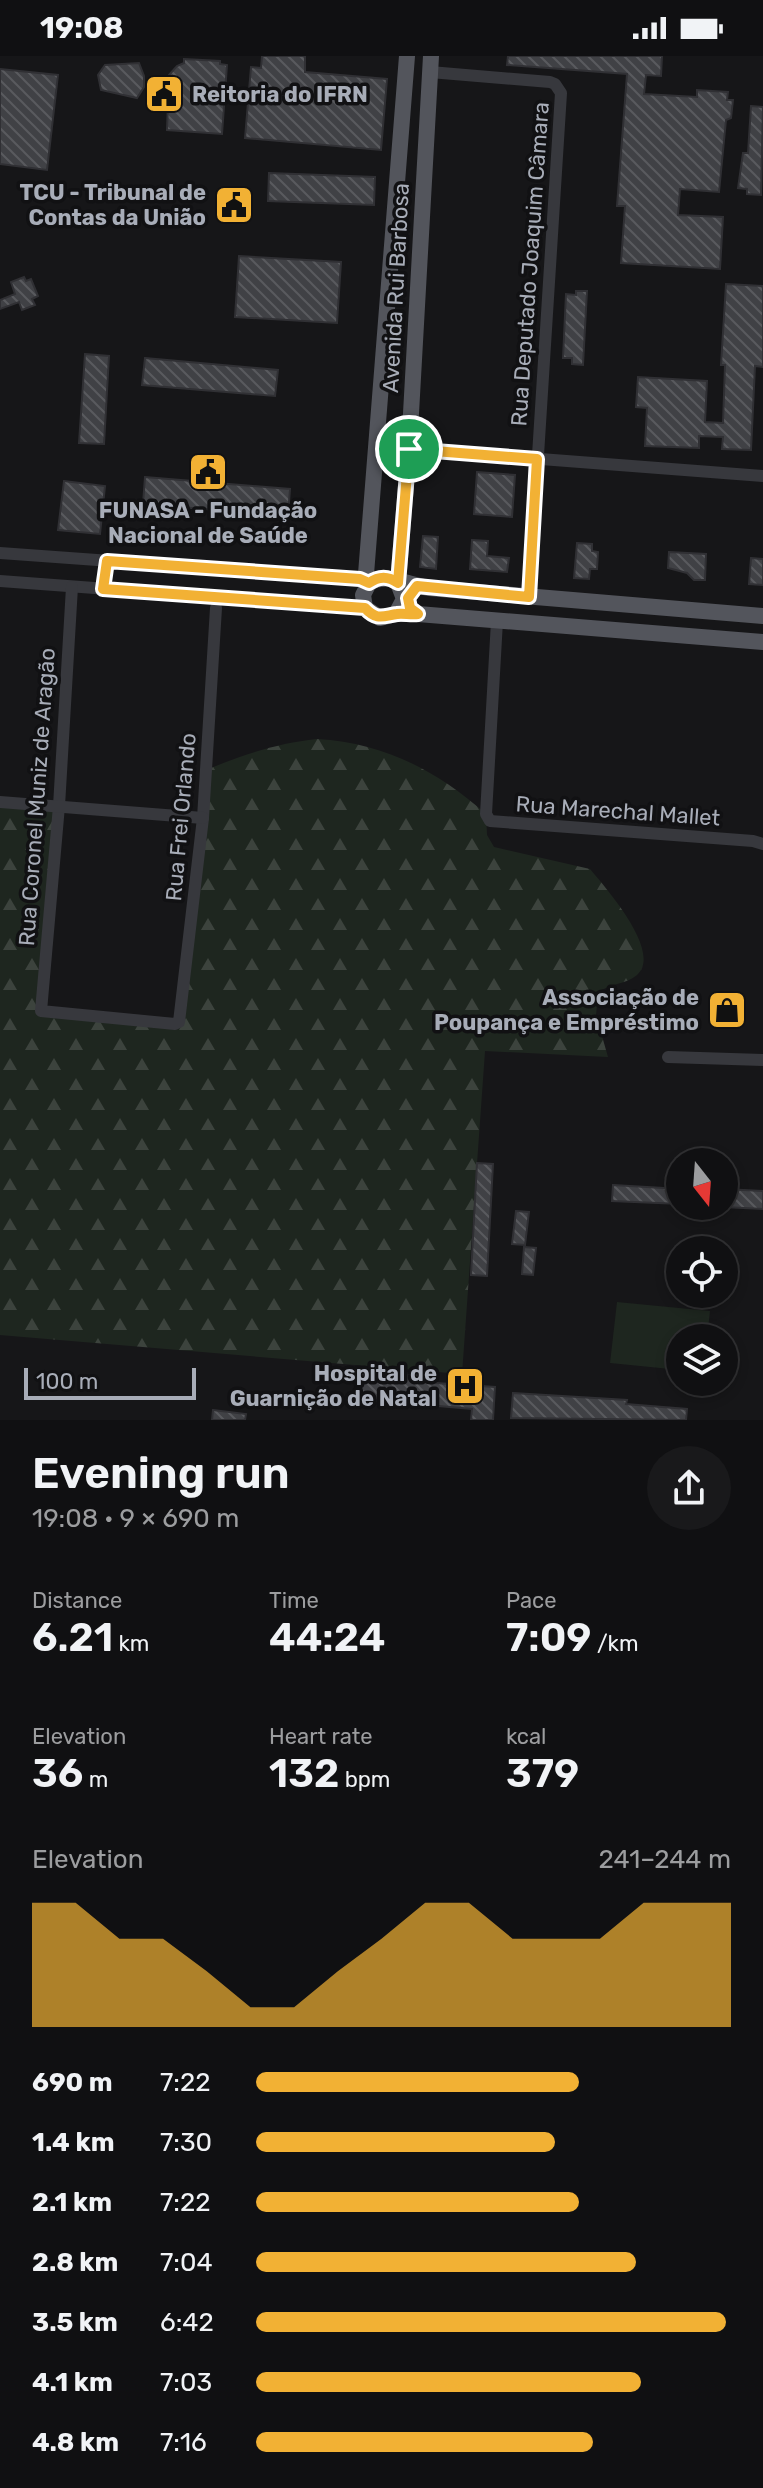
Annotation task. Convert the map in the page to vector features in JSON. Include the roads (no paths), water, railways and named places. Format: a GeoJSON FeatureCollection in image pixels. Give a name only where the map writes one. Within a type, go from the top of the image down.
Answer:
{"type":"FeatureCollection","features":[{"type":"Feature","properties":{"kind":"main road","name":"Avenida Rui Barbosa"},"geometry":{"type":"LineString","coordinates":[[365,608],[363,595],[369,583],[366,574],[407,56]]}},
{"type":"Feature","properties":{"kind":"main road","name":"Avenida Rui Barbosa"},"geometry":{"type":"LineString","coordinates":[[396,614],[404,599],[398,583],[409,449],[430,64]]}},
{"type":"Feature","properties":{"kind":"main road"},"geometry":{"type":"LineString","coordinates":[[401,561],[406,575],[423,587]]}},
{"type":"Feature","properties":{"kind":"main road"},"geometry":{"type":"LineString","coordinates":[[369,583],[380,577],[423,587],[763,616]]}},
{"type":"Feature","properties":{"kind":"main road"},"geometry":{"type":"LineString","coordinates":[[418,614],[410,608],[408,598],[423,587]]}},
{"type":"Feature","properties":{"kind":"main road"},"geometry":{"type":"LineString","coordinates":[[365,608],[380,618],[418,614],[763,642]]}},
{"type":"Feature","properties":{"kind":"street","name":"Rua Deputado Joaquim Câmara"},"geometry":{"type":"LineString","coordinates":[[430,64],[550,82],[561,93],[529,597]]}},
{"type":"Feature","properties":{"kind":"street"},"geometry":{"type":"LineString","coordinates":[[409,449],[763,476]]}},
{"type":"Feature","properties":{"kind":"street"},"geometry":{"type":"LineString","coordinates":[[0,553],[360,579],[369,583]]}},
{"type":"Feature","properties":{"kind":"street"},"geometry":{"type":"LineString","coordinates":[[103,589],[107,561]]}},
{"type":"Feature","properties":{"kind":"street"},"geometry":{"type":"LineString","coordinates":[[0,581],[365,608]]}},
{"type":"Feature","properties":{"kind":"street","name":"Rua Coronel Muniz de Aragão"},"geometry":{"type":"LineString","coordinates":[[72,587],[59,806],[41,1011],[173,1024]]}},
{"type":"Feature","properties":{"kind":"street","name":"Rua Frei Orlando"},"geometry":{"type":"LineString","coordinates":[[173,1024],[178,1024],[181,1019],[203,818],[216,608]]}},
{"type":"Feature","properties":{"kind":"street","name":"Rua Marechal Mallet"},"geometry":{"type":"LineString","coordinates":[[497,621],[486,814],[494,823],[760,841]]}},
{"type":"Feature","properties":{"kind":"street"},"geometry":{"type":"LineString","coordinates":[[0,802],[203,818]]}},
{"type":"Feature","properties":{"kind":"street"},"geometry":{"type":"LineString","coordinates":[[668,1057],[763,1060]]}},
{"type":"Feature","properties":{"kind":"place","name":"Reitoria do IFRN"},"geometry":{"type":"Point","coordinates":[164,94]}},
{"type":"Feature","properties":{"kind":"place","name":"TCU - Tribunal de Contas da União"},"geometry":{"type":"Point","coordinates":[234,205]}},
{"type":"Feature","properties":{"kind":"place","name":"FUNASA - Fundação Nacional de Saúde"},"geometry":{"type":"Point","coordinates":[208,472]}},
{"type":"Feature","properties":{"kind":"place","name":"Associação de Poupança e Empréstimo"},"geometry":{"type":"Point","coordinates":[727,1010]}},
{"type":"Feature","properties":{"kind":"place","name":"Hospital de Guarnição de Natal"},"geometry":{"type":"Point","coordinates":[465,1386]}}]}
